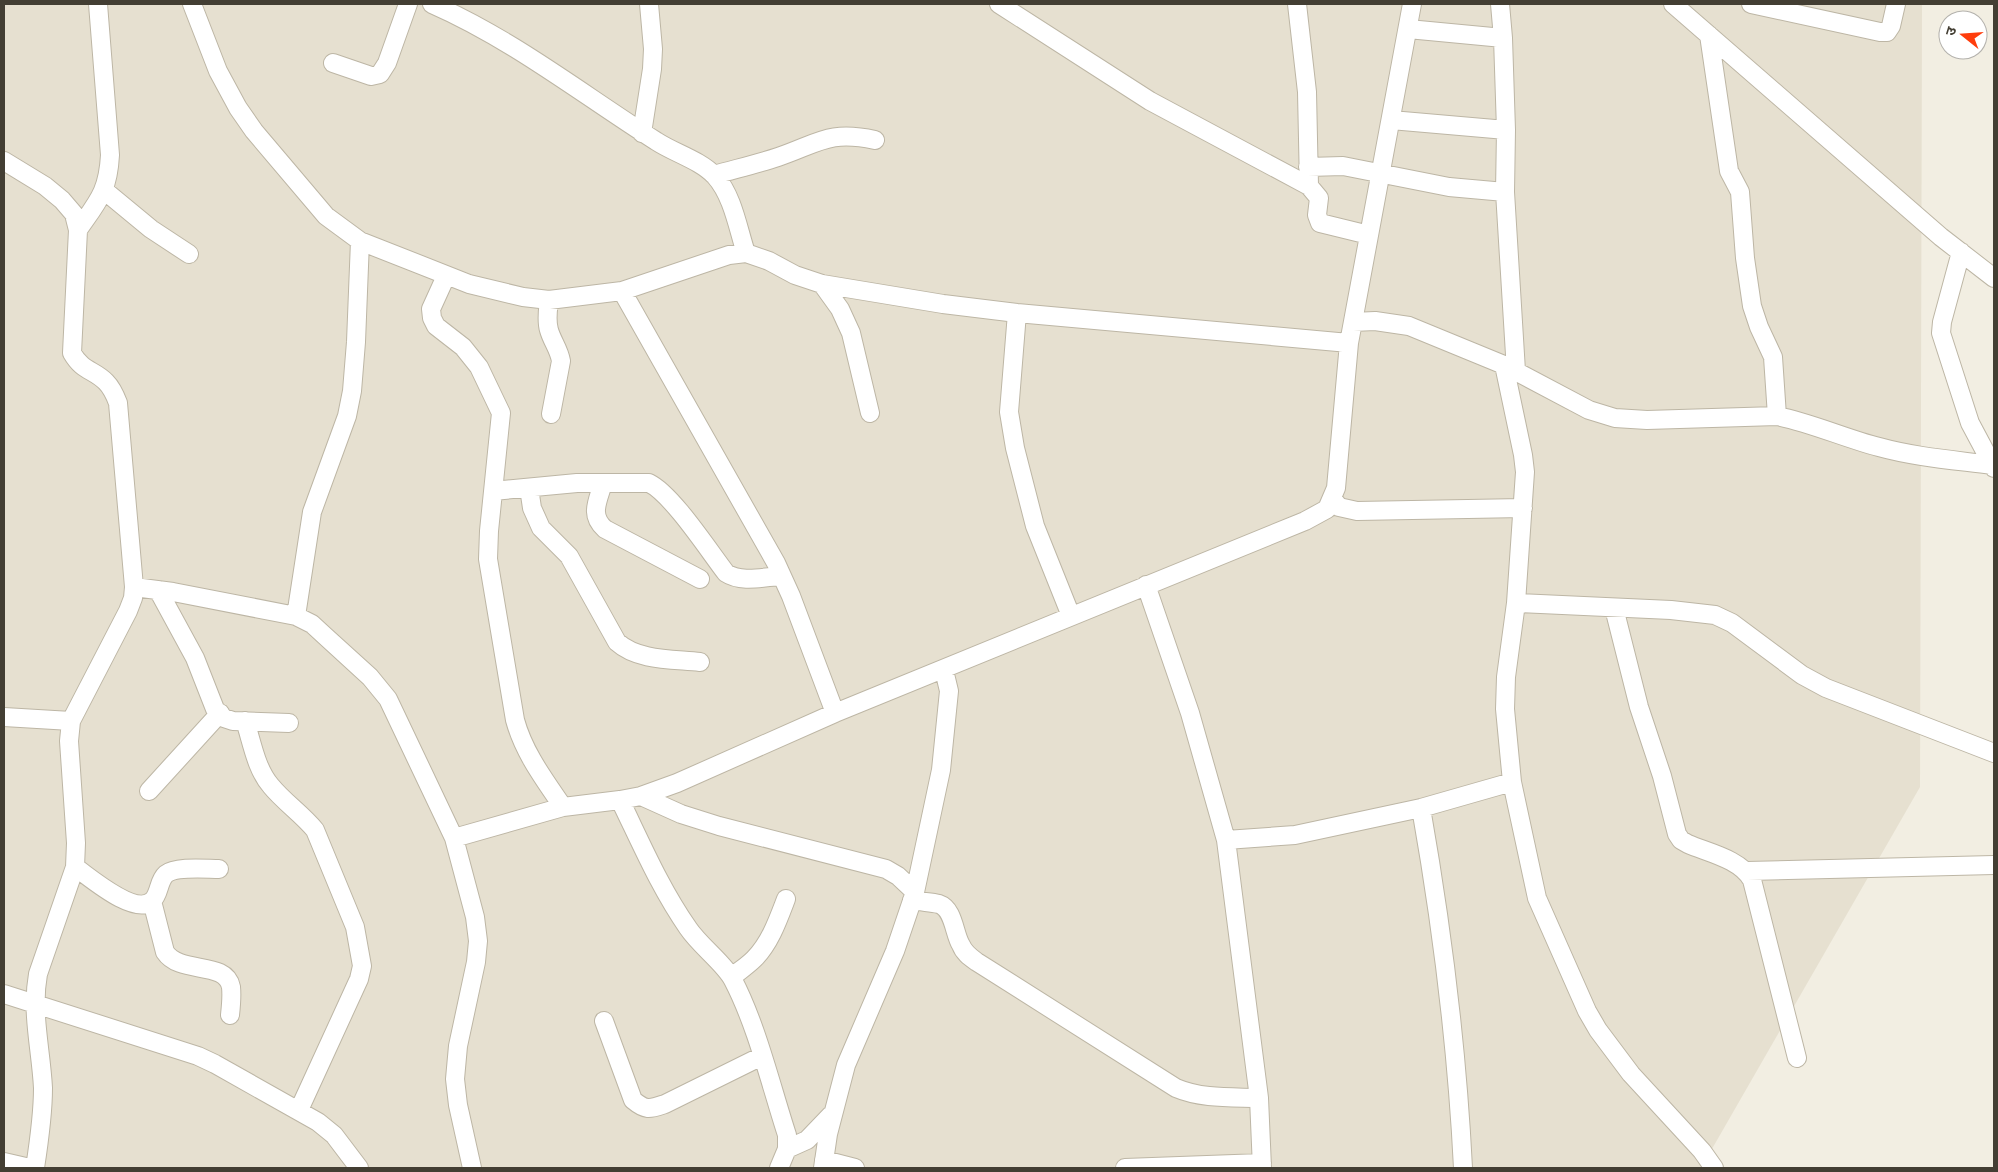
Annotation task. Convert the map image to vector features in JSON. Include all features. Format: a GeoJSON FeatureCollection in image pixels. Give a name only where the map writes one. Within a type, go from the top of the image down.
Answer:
{"type":"FeatureCollection","features":[{"type":"Feature","properties":{"kind":"street"},"geometry":{"type":"LineString","coordinates":[[78,230],[104,191],[109,174],[110,155],[98,4]]}},
{"type":"Feature","properties":{"kind":"street"},"geometry":{"type":"LineString","coordinates":[[192,4],[218,71],[238,108],[254,131],[326,216],[360,241],[446,276],[523,297],[549,300],[622,291],[728,256],[746,253],[769,261],[795,275],[822,284],[943,304],[1016,314],[1350,343]]}},
{"type":"Feature","properties":{"kind":"street"},"geometry":{"type":"LineString","coordinates":[[332,63],[371,76],[380,74],[408,4]]}},
{"type":"Feature","properties":{"kind":"street"},"geometry":{"type":"LineString","coordinates":[[432,4],[492,32],[642,133],[714,175],[725,191],[746,253]]}},
{"type":"Feature","properties":{"kind":"street"},"geometry":{"type":"LineString","coordinates":[[642,133],[652,69],[653,49],[649,4]]}},
{"type":"Feature","properties":{"kind":"street"},"geometry":{"type":"LineString","coordinates":[[999,4],[1150,100],[1309,186],[1319,198],[1317,215],[1320,223],[1369,235]]}},
{"type":"Feature","properties":{"kind":"street"},"geometry":{"type":"LineString","coordinates":[[1297,4],[1307,92],[1309,186]]}},
{"type":"Feature","properties":{"kind":"street"},"geometry":{"type":"LineString","coordinates":[[454,838],[563,807],[641,796],[676,783],[836,713],[1318,516],[1327,509],[1338,476],[1353,322],[1412,4]]}},
{"type":"Feature","properties":{"kind":"street"},"geometry":{"type":"LineString","coordinates":[[1500,4],[1506,130],[1505,192],[1510,368],[1525,472],[1516,603],[1505,694],[1512,782],[1537,898],[1587,1011],[1598,1030],[1630,1074],[1702,1152],[1714,1168]]}},
{"type":"Feature","properties":{"kind":"street"},"geometry":{"type":"LineString","coordinates":[[1751,4],[1880,32],[1887,32],[1892,26],[1896,4]]}},
{"type":"Feature","properties":{"kind":"street"},"geometry":{"type":"LineString","coordinates":[[1678,6],[1709,36],[1933,230],[1994,278]]}},
{"type":"Feature","properties":{"kind":"street"},"geometry":{"type":"LineString","coordinates":[[1408,29],[1503,38]]}},
{"type":"Feature","properties":{"kind":"street"},"geometry":{"type":"LineString","coordinates":[[1709,36],[1729,171],[1740,192],[1745,258],[1752,306],[1759,327],[1774,357],[1777,416]]}},
{"type":"Feature","properties":{"kind":"street"},"geometry":{"type":"LineString","coordinates":[[1391,120],[1506,130]]}},
{"type":"Feature","properties":{"kind":"street"},"geometry":{"type":"LineString","coordinates":[[714,175],[780,156],[828,138],[854,135],[875,140]]}},
{"type":"Feature","properties":{"kind":"street"},"geometry":{"type":"LineString","coordinates":[[4,161],[45,186],[62,200],[74,214],[78,230],[72,354],[79,365],[105,381],[114,391],[118,403],[134,587],[133,598],[128,611],[71,720],[69,741],[76,843],[75,867],[38,974],[34,1005],[43,1102],[35,1168]]}},
{"type":"Feature","properties":{"kind":"street"},"geometry":{"type":"LineString","coordinates":[[1308,167],[1343,166],[1449,187],[1505,192]]}},
{"type":"Feature","properties":{"kind":"street"},"geometry":{"type":"LineString","coordinates":[[104,191],[158,234],[188,254]]}},
{"type":"Feature","properties":{"kind":"street"},"geometry":{"type":"LineString","coordinates":[[296,616],[312,512],[347,416],[352,391],[360,241]]}},
{"type":"Feature","properties":{"kind":"street"},"geometry":{"type":"LineString","coordinates":[[1962,252],[1942,322],[1941,333],[1970,423],[1993,467]]}},
{"type":"Feature","properties":{"kind":"street"},"geometry":{"type":"LineString","coordinates":[[446,276],[431,309],[432,318],[436,326],[463,347],[479,367],[501,413],[488,559],[515,720],[520,739],[529,756],[563,807]]}},
{"type":"Feature","properties":{"kind":"street"},"geometry":{"type":"LineString","coordinates":[[822,284],[840,309],[851,333],[870,413]]}},
{"type":"Feature","properties":{"kind":"street"},"geometry":{"type":"LineString","coordinates":[[622,291],[781,576],[836,713]]}},
{"type":"Feature","properties":{"kind":"street"},"geometry":{"type":"LineString","coordinates":[[549,300],[547,320],[549,330],[560,352],[561,361],[551,414]]}},
{"type":"Feature","properties":{"kind":"street"},"geometry":{"type":"LineString","coordinates":[[1016,314],[1009,412],[1015,448],[1035,526],[1071,616]]}},
{"type":"Feature","properties":{"kind":"street"},"geometry":{"type":"LineString","coordinates":[[1353,322],[1375,321],[1409,326],[1510,368],[1589,410],[1615,418],[1647,420],[1777,416],[1797,420],[1878,447],[1993,467]]}},
{"type":"Feature","properties":{"kind":"street"},"geometry":{"type":"LineString","coordinates":[[493,490],[576,483],[649,483],[655,486],[672,502],[726,573],[732,577],[742,578],[781,576]]}},
{"type":"Feature","properties":{"kind":"street"},"geometry":{"type":"LineString","coordinates":[[603,483],[595,515],[598,523],[605,529],[700,579]]}},
{"type":"Feature","properties":{"kind":"street"},"geometry":{"type":"LineString","coordinates":[[529,488],[532,508],[541,528],[569,556],[617,642],[624,649],[636,654],[700,662]]}},
{"type":"Feature","properties":{"kind":"street"},"geometry":{"type":"LineString","coordinates":[[1332,498],[1340,507],[1356,511],[1523,508]]}},
{"type":"Feature","properties":{"kind":"street"},"geometry":{"type":"LineString","coordinates":[[1125,1168],[1262,1166],[1259,1098],[1226,840],[1190,713],[1146,585]]}},
{"type":"Feature","properties":{"kind":"street"},"geometry":{"type":"LineString","coordinates":[[134,587],[296,616],[312,624],[370,677],[388,699],[454,838],[475,917],[478,941],[476,962],[458,1046],[455,1079],[458,1105],[472,1168]]}},
{"type":"Feature","properties":{"kind":"street"},"geometry":{"type":"LineString","coordinates":[[158,590],[195,658],[215,709],[224,718],[289,723]]}},
{"type":"Feature","properties":{"kind":"street"},"geometry":{"type":"LineString","coordinates":[[1516,603],[1670,610],[1724,618],[1802,674],[1826,688],[1994,752]]}},
{"type":"Feature","properties":{"kind":"street"},"geometry":{"type":"LineString","coordinates":[[1614,608],[1638,707],[1662,776],[1677,834],[1681,840],[1688,844],[1739,865],[1747,871],[1752,880],[1796,1058]]}},
{"type":"Feature","properties":{"kind":"street"},"geometry":{"type":"LineString","coordinates":[[855,1168],[824,1164],[833,1113],[846,1065],[895,951],[913,896],[941,770],[948,691],[944,670]]}},
{"type":"Feature","properties":{"kind":"street"},"geometry":{"type":"LineString","coordinates":[[149,791],[220,714]]}},
{"type":"Feature","properties":{"kind":"street"},"geometry":{"type":"LineString","coordinates":[[4,718],[71,720]]}},
{"type":"Feature","properties":{"kind":"street"},"geometry":{"type":"LineString","coordinates":[[244,721],[264,776],[271,786],[315,830],[355,927],[361,953],[362,966],[359,979],[299,1110]]}},
{"type":"Feature","properties":{"kind":"street"},"geometry":{"type":"LineString","coordinates":[[1226,840],[1295,835],[1421,808],[1512,782]]}},
{"type":"Feature","properties":{"kind":"street"},"geometry":{"type":"LineString","coordinates":[[641,796],[681,814],[719,826],[886,869],[898,876],[913,896],[941,905],[947,910],[960,944],[966,953],[977,962],[1176,1088],[1201,1095],[1259,1098]]}},
{"type":"Feature","properties":{"kind":"street"},"geometry":{"type":"LineString","coordinates":[[620,800],[656,874],[688,929],[702,947],[732,977],[762,1056],[787,1135],[787,1149],[779,1168]]}},
{"type":"Feature","properties":{"kind":"street"},"geometry":{"type":"LineString","coordinates":[[1421,808],[1435,884],[1444,954],[1460,1096],[1463,1168]]}},
{"type":"Feature","properties":{"kind":"street"},"geometry":{"type":"LineString","coordinates":[[1747,871],[1994,865]]}},
{"type":"Feature","properties":{"kind":"street"},"geometry":{"type":"LineString","coordinates":[[75,867],[119,897],[132,904],[143,905],[152,901],[157,894],[161,881],[167,874],[184,869],[219,869]]}},
{"type":"Feature","properties":{"kind":"street"},"geometry":{"type":"LineString","coordinates":[[732,977],[754,959],[763,948],[772,933],[786,899]]}},
{"type":"Feature","properties":{"kind":"street"},"geometry":{"type":"LineString","coordinates":[[152,901],[165,952],[170,959],[178,964],[220,972],[228,978],[231,987],[230,1015]]}},
{"type":"Feature","properties":{"kind":"street"},"geometry":{"type":"LineString","coordinates":[[4,994],[198,1056],[318,1122],[334,1135],[359,1168]]}},
{"type":"Feature","properties":{"kind":"street"},"geometry":{"type":"LineString","coordinates":[[604,1021],[634,1100],[642,1108],[666,1104],[762,1056]]}},
{"type":"Feature","properties":{"kind":"street"},"geometry":{"type":"LineString","coordinates":[[787,1149],[807,1140],[833,1113]]}},
{"type":"Feature","properties":{"kind":"street"},"geometry":{"type":"LineString","coordinates":[[4,1162],[30,1168]]}},
{"type":"Feature","properties":{"kind":"shaded area"},"geometry":{"type":"Polygon","coordinates":[[[4,4],[1922,4],[1920,787],[1701,1168],[4,1168],[4,4]]]}}]}
